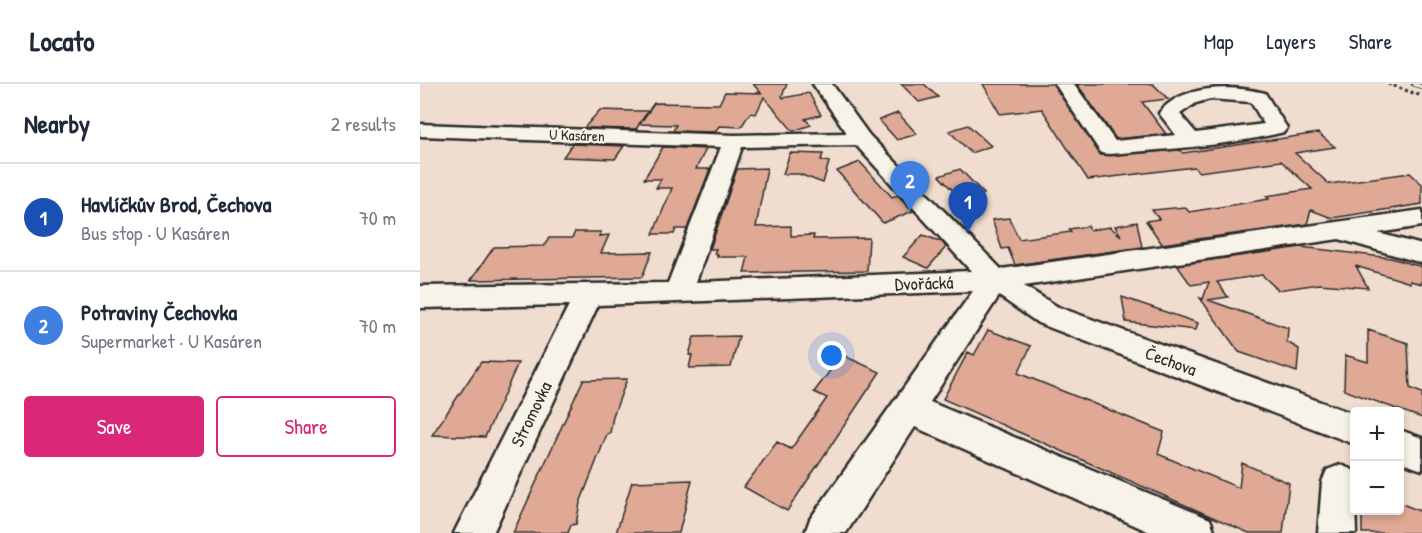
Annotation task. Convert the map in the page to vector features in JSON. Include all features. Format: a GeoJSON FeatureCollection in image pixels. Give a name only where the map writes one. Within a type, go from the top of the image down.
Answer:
{"type":"FeatureCollection","features":[{"type":"Feature","properties":{"kind":"street"},"geometry":{"type":"LineString","coordinates":[[822,84],[862,138],[995,280],[824,533]]}},
{"type":"Feature","properties":{"kind":"street"},"geometry":{"type":"LineString","coordinates":[[1064,84],[1109,148],[1191,140],[1276,128],[1258,97],[1226,92],[1202,93],[1177,105],[1169,113],[1191,140]]}},
{"type":"Feature","properties":{"kind":"street","name":"U Kasáren"},"geometry":{"type":"LineString","coordinates":[[420,129],[734,141],[862,138]]}},
{"type":"Feature","properties":{"kind":"street"},"geometry":{"type":"LineString","coordinates":[[678,293],[734,141]]}},
{"type":"Feature","properties":{"kind":"street","name":"Dvořácká"},"geometry":{"type":"LineString","coordinates":[[421,297],[678,293],[995,280],[1422,218]]}},
{"type":"Feature","properties":{"kind":"street"},"geometry":{"type":"LineString","coordinates":[[1341,231],[1422,254]]}},
{"type":"Feature","properties":{"kind":"street","name":"Čechova"},"geometry":{"type":"LineString","coordinates":[[995,280],[1048,315],[1350,428]]}},
{"type":"Feature","properties":{"kind":"street","name":"Stromovka"},"geometry":{"type":"LineString","coordinates":[[473,533],[589,294]]}},
{"type":"Feature","properties":{"kind":"street"},"geometry":{"type":"LineString","coordinates":[[908,408],[1196,533]]}},
{"type":"Feature","properties":{"kind":"street"},"geometry":{"type":"LineString","coordinates":[[1404,447],[1422,454]]}},
{"type":"Feature","properties":{"kind":"street"},"geometry":{"type":"LineString","coordinates":[[1337,533],[1340,482]]}},
{"type":"Feature","properties":{"kind":"path"},"geometry":{"type":"LineString","coordinates":[[1388,84],[1422,96]]}},
{"type":"Feature","properties":{"kind":"building"},"geometry":{"type":"Polygon","coordinates":[[[753,84],[787,84],[783,98],[809,93],[821,115],[805,119],[811,125],[793,131],[764,97],[756,114],[750,113],[741,127],[719,126],[715,132],[673,131],[676,125],[639,124],[654,103],[719,104],[725,92],[761,93],[753,84]]]}},
{"type":"Feature","properties":{"kind":"building"},"geometry":{"type":"Polygon","coordinates":[[[901,84],[924,84],[938,97],[919,102],[901,84]]]}},
{"type":"Feature","properties":{"kind":"building"},"geometry":{"type":"Polygon","coordinates":[[[983,84],[1053,84],[1101,155],[1180,150],[1183,153],[1318,133],[1335,147],[1295,153],[1329,184],[1410,173],[1422,184],[1422,204],[1332,218],[1311,210],[1307,224],[1162,244],[1146,221],[1159,219],[1152,210],[1185,207],[1189,212],[1269,199],[1266,196],[1312,189],[1281,161],[1199,172],[1194,167],[1088,180],[1042,109],[1000,114],[983,84]]]}},
{"type":"Feature","properties":{"kind":"building"},"geometry":{"type":"Polygon","coordinates":[[[1077,84],[1153,84],[1168,99],[1142,102],[1166,134],[1116,139],[1077,84]]]}},
{"type":"Feature","properties":{"kind":"building"},"geometry":{"type":"Polygon","coordinates":[[[600,110],[649,111],[636,129],[584,128],[600,110]]]}},
{"type":"Feature","properties":{"kind":"building"},"geometry":{"type":"Polygon","coordinates":[[[898,113],[917,134],[897,140],[879,120],[898,113]]]}},
{"type":"Feature","properties":{"kind":"building"},"geometry":{"type":"Polygon","coordinates":[[[968,125],[991,146],[971,153],[949,131],[968,125]]]}},
{"type":"Feature","properties":{"kind":"building"},"geometry":{"type":"Polygon","coordinates":[[[572,144],[624,146],[615,159],[563,157],[572,144]]]}},
{"type":"Feature","properties":{"kind":"building"},"geometry":{"type":"Polygon","coordinates":[[[663,147],[706,149],[696,169],[710,169],[687,229],[676,229],[674,234],[653,234],[672,188],[656,188],[661,179],[644,179],[663,147]]]}},
{"type":"Feature","properties":{"kind":"building"},"geometry":{"type":"Polygon","coordinates":[[[790,153],[823,154],[821,160],[829,162],[823,183],[799,174],[783,174],[790,153]]]}},
{"type":"Feature","properties":{"kind":"building"},"geometry":{"type":"Polygon","coordinates":[[[860,162],[892,197],[898,195],[913,211],[883,223],[837,171],[860,162]]]}},
{"type":"Feature","properties":{"kind":"building"},"geometry":{"type":"Polygon","coordinates":[[[767,168],[756,227],[791,226],[791,236],[814,235],[813,239],[869,238],[867,271],[744,273],[748,257],[717,257],[718,254],[714,254],[716,249],[710,249],[737,169],[767,168]]]}},
{"type":"Feature","properties":{"kind":"building"},"geometry":{"type":"Polygon","coordinates":[[[960,169],[984,194],[963,201],[939,176],[960,169]]]}},
{"type":"Feature","properties":{"kind":"building"},"geometry":{"type":"Polygon","coordinates":[[[1009,218],[1019,239],[1071,232],[1069,229],[1088,226],[1090,230],[1110,227],[1121,236],[1115,226],[1137,222],[1142,247],[1015,265],[1008,248],[1002,249],[992,220],[1009,218]]]}},
{"type":"Feature","properties":{"kind":"building"},"geometry":{"type":"Polygon","coordinates":[[[575,232],[601,232],[599,236],[609,235],[601,253],[652,252],[642,277],[471,280],[494,247],[544,246],[549,238],[572,238],[575,232]]]}},
{"type":"Feature","properties":{"kind":"building"},"geometry":{"type":"Polygon","coordinates":[[[923,235],[942,242],[946,247],[928,268],[903,257],[923,235]]]}},
{"type":"Feature","properties":{"kind":"building"},"geometry":{"type":"Polygon","coordinates":[[[1301,247],[1391,258],[1422,267],[1422,284],[1410,281],[1410,283],[1356,266],[1368,288],[1319,284],[1278,290],[1262,275],[1217,282],[1228,297],[1208,300],[1288,328],[1287,342],[1299,349],[1297,372],[1239,352],[1200,298],[1203,299],[1209,282],[1191,285],[1177,265],[1301,247]]]}},
{"type":"Feature","properties":{"kind":"building"},"geometry":{"type":"Polygon","coordinates":[[[1122,297],[1198,323],[1196,330],[1126,322],[1122,297]]]}},
{"type":"Feature","properties":{"kind":"building"},"geometry":{"type":"Polygon","coordinates":[[[988,330],[1031,346],[1018,373],[1164,432],[1158,454],[1239,488],[1242,463],[1289,483],[1283,533],[1249,533],[943,399],[968,352],[974,355],[988,330]]]}},
{"type":"Feature","properties":{"kind":"building"},"geometry":{"type":"Polygon","coordinates":[[[1368,330],[1408,343],[1410,388],[1422,393],[1422,418],[1404,412],[1404,407],[1391,407],[1344,390],[1345,355],[1368,362],[1368,330]]]}},
{"type":"Feature","properties":{"kind":"building"},"geometry":{"type":"Polygon","coordinates":[[[739,336],[731,367],[689,368],[692,355],[689,355],[694,337],[739,336]]]}},
{"type":"Feature","properties":{"kind":"building"},"geometry":{"type":"Polygon","coordinates":[[[842,355],[880,372],[787,511],[744,487],[777,442],[791,449],[827,398],[814,392],[842,355]]]}},
{"type":"Feature","properties":{"kind":"building"},"geometry":{"type":"Polygon","coordinates":[[[481,362],[518,363],[485,437],[432,435],[481,362]]]}},
{"type":"Feature","properties":{"kind":"building"},"geometry":{"type":"Polygon","coordinates":[[[627,379],[613,416],[610,433],[607,434],[580,503],[576,524],[571,525],[568,533],[513,533],[583,380],[627,379]]]}},
{"type":"Feature","properties":{"kind":"building"},"geometry":{"type":"Polygon","coordinates":[[[692,480],[679,533],[616,533],[632,482],[692,480]]]}},
{"type":"Feature","properties":{"kind":"building"},"geometry":{"type":"Polygon","coordinates":[[[1404,505],[1422,512],[1422,533],[1362,533],[1362,515],[1404,515],[1404,505]]]}},
{"type":"Feature","properties":{"kind":"railway"},"geometry":{"type":"LineString","coordinates":[[1413,84],[1422,87]]}},
{"type":"Feature","properties":{"kind":"place","name":"Potraviny Čechovka"},"geometry":{"type":"Point","coordinates":[910,211]}},
{"type":"Feature","properties":{"kind":"place","name":"Havlíčkův Brod, Čechova"},"geometry":{"type":"Point","coordinates":[968,232]}}]}
